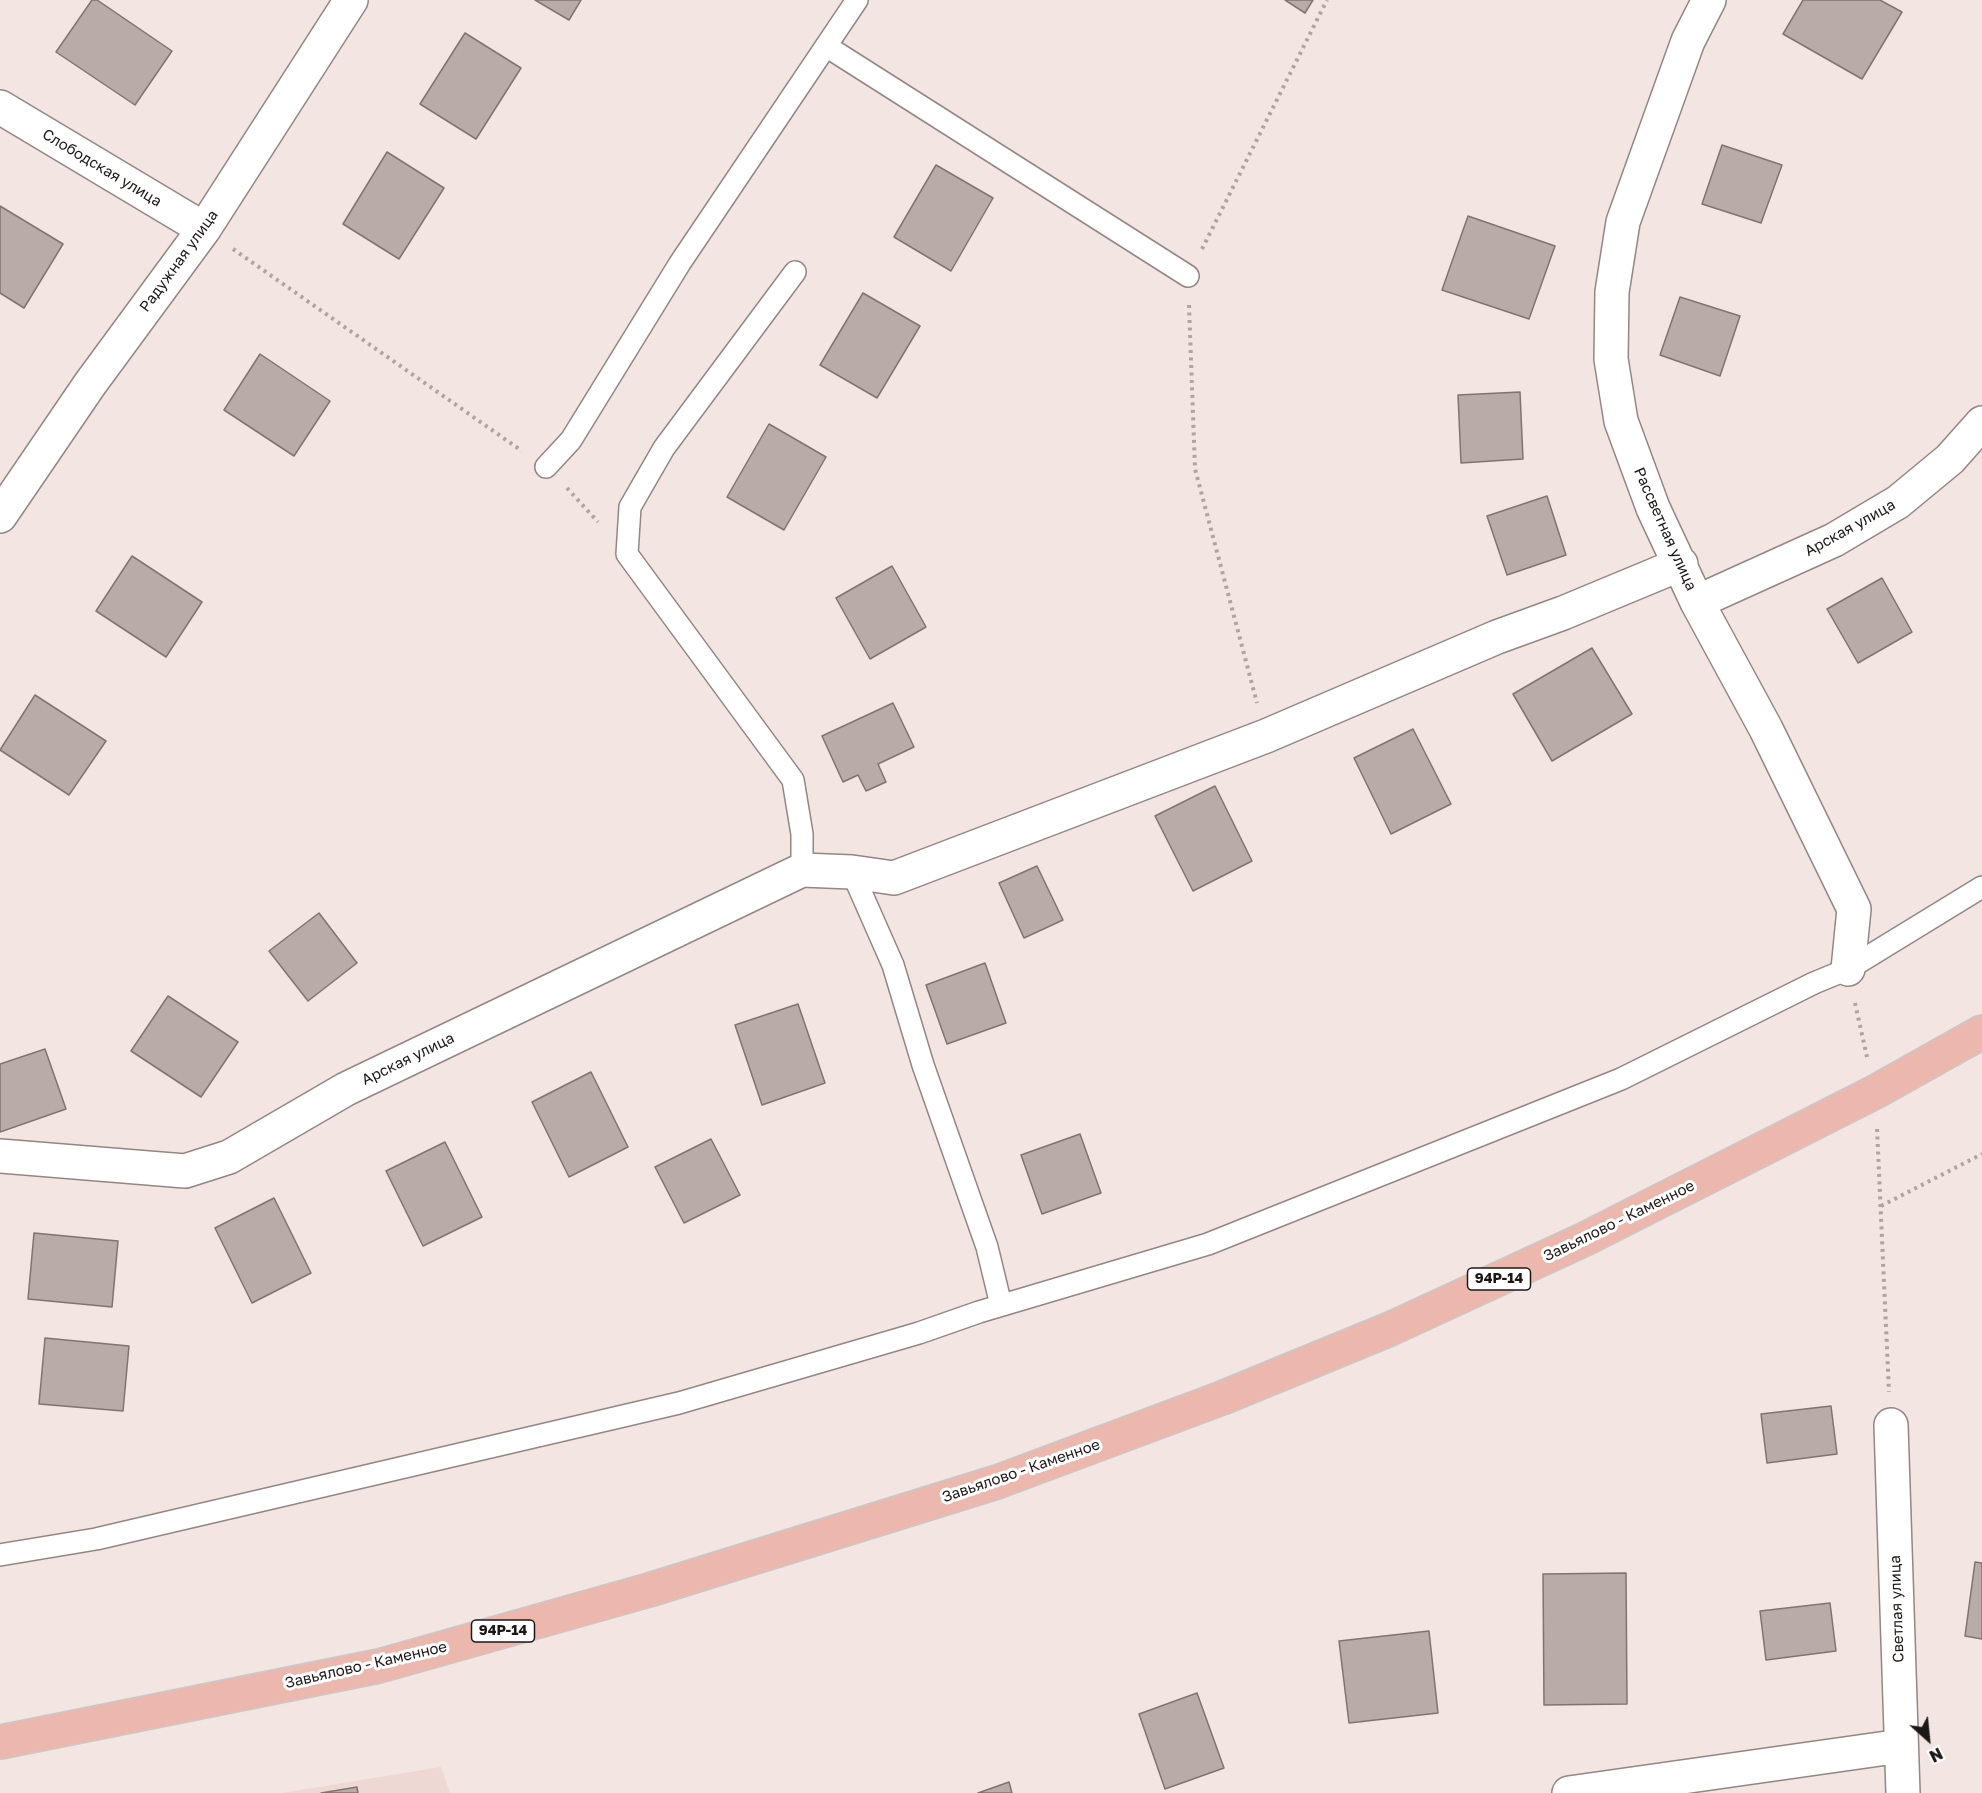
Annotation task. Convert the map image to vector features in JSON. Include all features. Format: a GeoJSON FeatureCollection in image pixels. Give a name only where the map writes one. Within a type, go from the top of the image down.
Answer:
{"type":"FeatureCollection","features":[{"type":"Feature","properties":{"kind":"main road","name":"Завьялово - Каменное"},"geometry":{"type":"LineString","coordinates":[[0,1742],[379,1666],[649,1590],[997,1482],[1222,1398],[1390,1329],[1585,1239],[1875,1092],[1982,1032]]}},
{"type":"Feature","properties":{"kind":"street","name":"Радужная улица"},"geometry":{"type":"LineString","coordinates":[[0,516],[90,384],[204,229],[351,0]]}},
{"type":"Feature","properties":{"kind":"street","name":"Рассветная улица"},"geometry":{"type":"LineString","coordinates":[[1709,0],[1688,41],[1623,222],[1612,291],[1611,359],[1621,421],[1653,508],[1697,602],[1766,729],[1854,909],[1848,969]]}},
{"type":"Feature","properties":{"kind":"street","name":"Слободская улица"},"geometry":{"type":"LineString","coordinates":[[0,107],[204,229]]}},
{"type":"Feature","properties":{"kind":"street","name":"Арская улица"},"geometry":{"type":"LineString","coordinates":[[1697,602],[1834,540],[1898,502],[1950,459],[1982,423]]}},
{"type":"Feature","properties":{"kind":"street"},"geometry":{"type":"LineString","coordinates":[[802,870],[852,872],[894,878],[1266,736],[1497,637],[1563,613],[1681,564]]}},
{"type":"Feature","properties":{"kind":"street","name":"Арская улица"},"geometry":{"type":"LineString","coordinates":[[0,1156],[185,1171],[229,1157],[346,1089],[802,870]]}},
{"type":"Feature","properties":{"kind":"street","name":"Светлая улица"},"geometry":{"type":"LineString","coordinates":[[1891,1425],[1903,1793]]}},
{"type":"Feature","properties":{"kind":"street"},"geometry":{"type":"LineString","coordinates":[[1569,1793],[1901,1746]]}},
{"type":"Feature","properties":{"kind":"lane"},"geometry":{"type":"LineString","coordinates":[[546,467],[571,440],[680,263],[856,0]]}},
{"type":"Feature","properties":{"kind":"lane"},"geometry":{"type":"LineString","coordinates":[[826,46],[1188,276]]}},
{"type":"Feature","properties":{"kind":"lane"},"geometry":{"type":"LineString","coordinates":[[795,272],[664,448],[630,507],[627,554],[793,780],[802,834],[802,870]]}},
{"type":"Feature","properties":{"kind":"lane"},"geometry":{"type":"LineString","coordinates":[[852,872],[893,965],[922,1065],[987,1247],[1001,1305]]}},
{"type":"Feature","properties":{"kind":"lane"},"geometry":{"type":"LineString","coordinates":[[0,1555],[96,1539],[679,1403],[919,1333],[1001,1305],[1208,1244],[1621,1079],[1803,988],[1848,969],[1982,887]]}},
{"type":"Feature","properties":{"kind":"path"},"geometry":{"type":"LineString","coordinates":[[1266,736],[1195,469],[1188,276],[1327,0]]}},
{"type":"Feature","properties":{"kind":"path"},"geometry":{"type":"LineString","coordinates":[[204,229],[546,467],[627,554]]}},
{"type":"Feature","properties":{"kind":"path"},"geometry":{"type":"LineString","coordinates":[[1848,969],[1875,1092],[1891,1425]]}},
{"type":"Feature","properties":{"kind":"path"},"geometry":{"type":"LineString","coordinates":[[1881,1206],[1982,1154]]}},
{"type":"Feature","properties":{"kind":"shaded area"},"geometry":{"type":"Polygon","coordinates":[[[441,1767],[450,1793],[282,1793],[441,1767]]]}},
{"type":"Feature","properties":{"kind":"building"},"geometry":{"type":"Polygon","coordinates":[[[92,0],[97,0],[172,51],[135,105],[56,52],[92,0]]]}},
{"type":"Feature","properties":{"kind":"building"},"geometry":{"type":"Polygon","coordinates":[[[535,0],[581,0],[569,20],[535,0]]]}},
{"type":"Feature","properties":{"kind":"building"},"geometry":{"type":"Polygon","coordinates":[[[1285,0],[1313,0],[1305,13],[1285,0]]]}},
{"type":"Feature","properties":{"kind":"building"},"geometry":{"type":"Polygon","coordinates":[[[1803,0],[1880,0],[1902,12],[1862,79],[1783,34],[1803,0]]]}},
{"type":"Feature","properties":{"kind":"building"},"geometry":{"type":"Polygon","coordinates":[[[465,33],[521,68],[476,139],[420,104],[465,33]]]}},
{"type":"Feature","properties":{"kind":"building"},"geometry":{"type":"Polygon","coordinates":[[[1722,145],[1782,165],[1761,223],[1702,204],[1722,145]]]}},
{"type":"Feature","properties":{"kind":"building"},"geometry":{"type":"Polygon","coordinates":[[[387,152],[444,188],[399,259],[343,224],[387,152]]]}},
{"type":"Feature","properties":{"kind":"building"},"geometry":{"type":"Polygon","coordinates":[[[936,165],[993,198],[951,271],[894,237],[936,165]]]}},
{"type":"Feature","properties":{"kind":"building"},"geometry":{"type":"Polygon","coordinates":[[[0,206],[63,244],[24,308],[0,293],[0,206]]]}},
{"type":"Feature","properties":{"kind":"building"},"geometry":{"type":"Polygon","coordinates":[[[1468,216],[1555,246],[1529,319],[1442,290],[1468,216]]]}},
{"type":"Feature","properties":{"kind":"building"},"geometry":{"type":"Polygon","coordinates":[[[863,293],[920,326],[877,398],[820,365],[863,293]]]}},
{"type":"Feature","properties":{"kind":"building"},"geometry":{"type":"Polygon","coordinates":[[[1680,297],[1740,316],[1720,376],[1660,355],[1680,297]]]}},
{"type":"Feature","properties":{"kind":"building"},"geometry":{"type":"Polygon","coordinates":[[[260,354],[330,401],[294,456],[224,410],[260,354]]]}},
{"type":"Feature","properties":{"kind":"building"},"geometry":{"type":"Polygon","coordinates":[[[1520,392],[1523,459],[1461,463],[1458,395],[1520,392]]]}},
{"type":"Feature","properties":{"kind":"building"},"geometry":{"type":"Polygon","coordinates":[[[769,424],[826,457],[784,530],[727,497],[769,424]]]}},
{"type":"Feature","properties":{"kind":"building"},"geometry":{"type":"Polygon","coordinates":[[[1547,496],[1566,555],[1507,575],[1487,516],[1547,496]]]}},
{"type":"Feature","properties":{"kind":"building"},"geometry":{"type":"Polygon","coordinates":[[[132,556],[202,602],[166,657],[96,611],[132,556]]]}},
{"type":"Feature","properties":{"kind":"building"},"geometry":{"type":"Polygon","coordinates":[[[892,566],[926,627],[870,659],[836,598],[892,566]]]}},
{"type":"Feature","properties":{"kind":"building"},"geometry":{"type":"Polygon","coordinates":[[[1882,578],[1912,632],[1858,663],[1827,609],[1882,578]]]}},
{"type":"Feature","properties":{"kind":"building"},"geometry":{"type":"Polygon","coordinates":[[[1592,648],[1632,714],[1552,761],[1513,694],[1592,648]]]}},
{"type":"Feature","properties":{"kind":"building"},"geometry":{"type":"Polygon","coordinates":[[[35,695],[106,741],[69,795],[0,750],[35,695]]]}},
{"type":"Feature","properties":{"kind":"building"},"geometry":{"type":"Polygon","coordinates":[[[893,703],[914,747],[878,764],[886,782],[866,791],[858,775],[843,782],[822,736],[893,703]]]}},
{"type":"Feature","properties":{"kind":"building"},"geometry":{"type":"Polygon","coordinates":[[[1413,729],[1451,804],[1391,834],[1354,758],[1413,729]]]}},
{"type":"Feature","properties":{"kind":"building"},"geometry":{"type":"Polygon","coordinates":[[[1215,786],[1252,861],[1193,891],[1155,816],[1215,786]]]}},
{"type":"Feature","properties":{"kind":"building"},"geometry":{"type":"Polygon","coordinates":[[[1037,866],[1063,920],[1024,938],[999,883],[1037,866]]]}},
{"type":"Feature","properties":{"kind":"building"},"geometry":{"type":"Polygon","coordinates":[[[319,913],[357,963],[308,1001],[269,951],[319,913]]]}},
{"type":"Feature","properties":{"kind":"building"},"geometry":{"type":"Polygon","coordinates":[[[985,963],[1006,1023],[947,1044],[926,985],[985,963]]]}},
{"type":"Feature","properties":{"kind":"building"},"geometry":{"type":"Polygon","coordinates":[[[168,996],[238,1042],[201,1097],[131,1051],[168,996]]]}},
{"type":"Feature","properties":{"kind":"building"},"geometry":{"type":"Polygon","coordinates":[[[798,1004],[825,1083],[762,1105],[735,1025],[798,1004]]]}},
{"type":"Feature","properties":{"kind":"building"},"geometry":{"type":"Polygon","coordinates":[[[45,1049],[66,1109],[0,1132],[0,1064],[45,1049]]]}},
{"type":"Feature","properties":{"kind":"building"},"geometry":{"type":"Polygon","coordinates":[[[591,1072],[628,1147],[569,1177],[532,1102],[591,1072]]]}},
{"type":"Feature","properties":{"kind":"building"},"geometry":{"type":"Polygon","coordinates":[[[1080,1134],[1101,1193],[1042,1214],[1021,1155],[1080,1134]]]}},
{"type":"Feature","properties":{"kind":"building"},"geometry":{"type":"Polygon","coordinates":[[[711,1139],[740,1195],[684,1223],[655,1167],[711,1139]]]}},
{"type":"Feature","properties":{"kind":"building"},"geometry":{"type":"Polygon","coordinates":[[[445,1142],[482,1217],[423,1246],[386,1171],[445,1142]]]}},
{"type":"Feature","properties":{"kind":"building"},"geometry":{"type":"Polygon","coordinates":[[[274,1198],[311,1273],[252,1303],[215,1228],[274,1198]]]}},
{"type":"Feature","properties":{"kind":"building"},"geometry":{"type":"Polygon","coordinates":[[[34,1233],[118,1241],[112,1307],[28,1299],[34,1233]]]}},
{"type":"Feature","properties":{"kind":"building"},"geometry":{"type":"Polygon","coordinates":[[[45,1338],[129,1346],[123,1411],[39,1404],[45,1338]]]}},
{"type":"Feature","properties":{"kind":"building"},"geometry":{"type":"Polygon","coordinates":[[[1831,1406],[1837,1454],[1767,1463],[1761,1414],[1831,1406]]]}},
{"type":"Feature","properties":{"kind":"building"},"geometry":{"type":"Polygon","coordinates":[[[1975,1562],[1982,1563],[1982,1639],[1965,1636],[1975,1562]]]}},
{"type":"Feature","properties":{"kind":"building"},"geometry":{"type":"Polygon","coordinates":[[[1626,1573],[1627,1704],[1544,1705],[1543,1574],[1626,1573]]]}},
{"type":"Feature","properties":{"kind":"building"},"geometry":{"type":"Polygon","coordinates":[[[1830,1603],[1836,1651],[1766,1660],[1760,1611],[1830,1603]]]}},
{"type":"Feature","properties":{"kind":"building"},"geometry":{"type":"Polygon","coordinates":[[[1429,1631],[1438,1713],[1349,1723],[1339,1641],[1429,1631]]]}},
{"type":"Feature","properties":{"kind":"building"},"geometry":{"type":"Polygon","coordinates":[[[1197,1693],[1224,1768],[1165,1789],[1139,1714],[1197,1693]]]}},
{"type":"Feature","properties":{"kind":"building"},"geometry":{"type":"Polygon","coordinates":[[[1009,1782],[1012,1793],[978,1793],[1009,1782]]]}},
{"type":"Feature","properties":{"kind":"building"},"geometry":{"type":"Polygon","coordinates":[[[357,1787],[358,1793],[321,1793],[357,1787]]]}}]}
